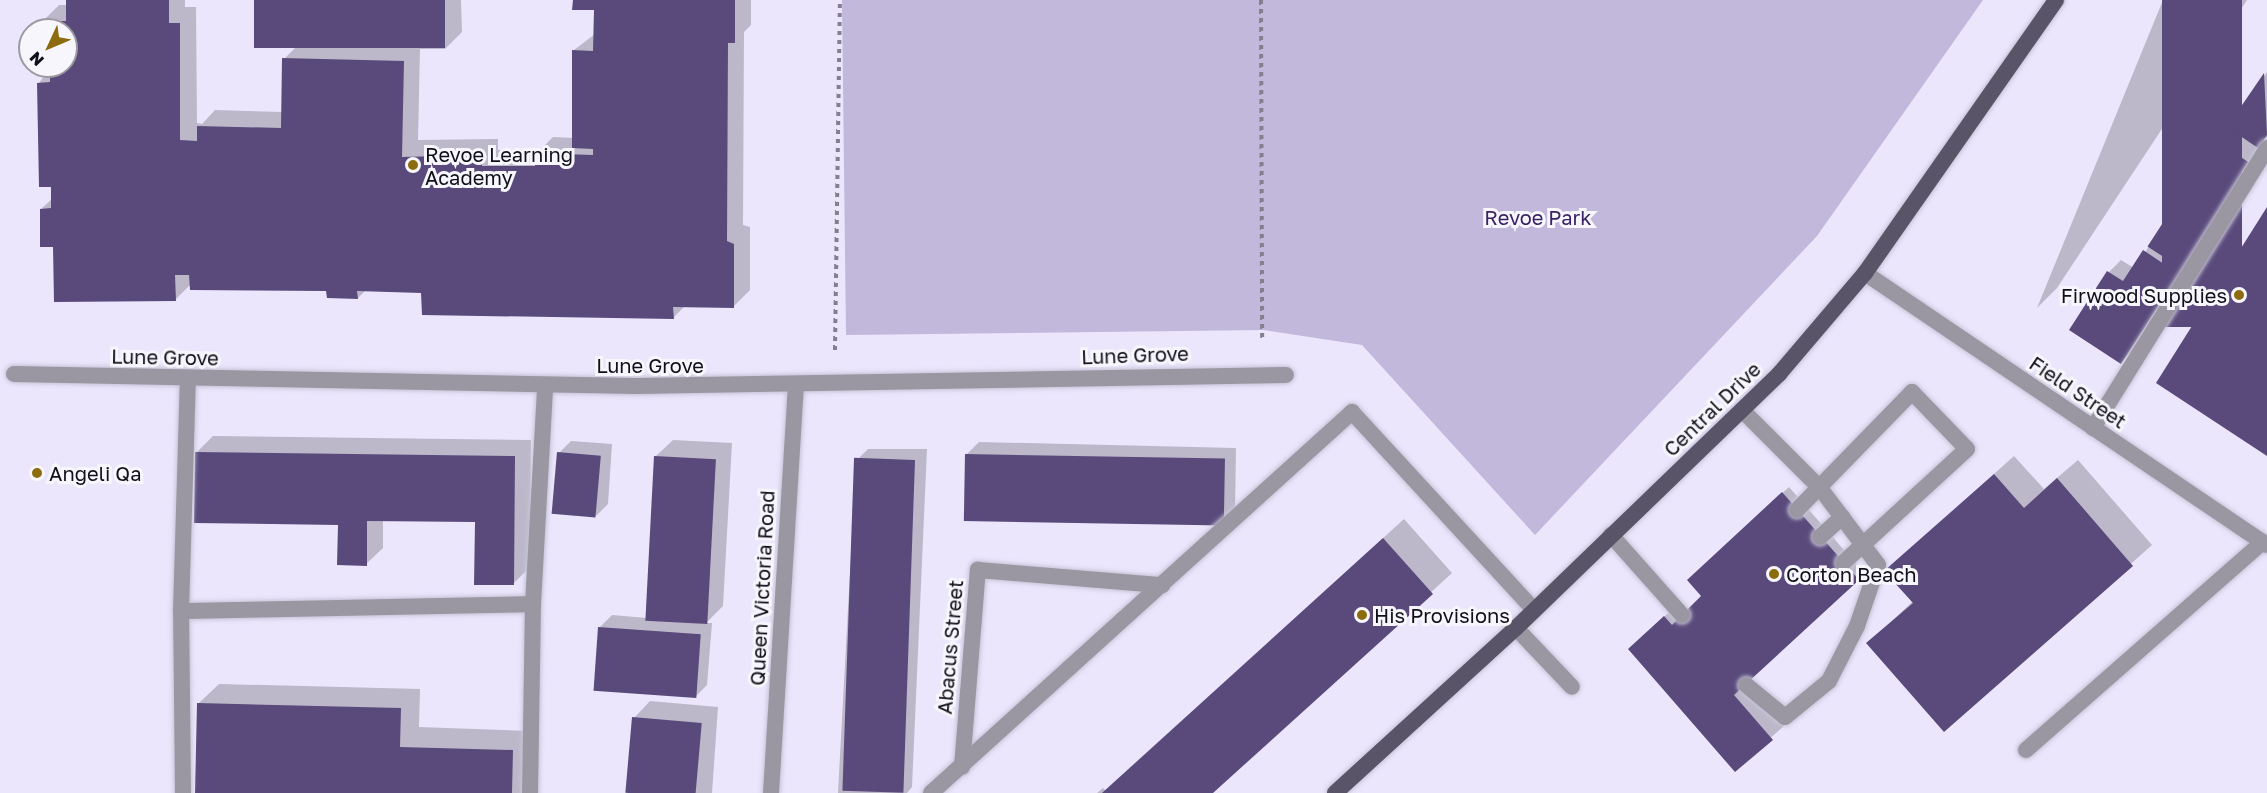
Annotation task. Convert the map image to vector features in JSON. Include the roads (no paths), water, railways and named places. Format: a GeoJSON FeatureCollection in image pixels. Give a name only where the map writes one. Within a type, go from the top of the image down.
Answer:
{"type":"FeatureCollection","features":[{"type":"Feature","properties":{"kind":"main road","name":"Central Drive"},"geometry":{"type":"LineString","coordinates":[[1335,793],[1516,628],[1779,374],[1865,273],[2056,0]]}},
{"type":"Feature","properties":{"kind":"street"},"geometry":{"type":"LineString","coordinates":[[2093,428],[2267,148]]}},
{"type":"Feature","properties":{"kind":"street","name":"Field Street"},"geometry":{"type":"LineString","coordinates":[[1865,273],[2265,544]]}},
{"type":"Feature","properties":{"kind":"street","name":"Lune Grove"},"geometry":{"type":"LineString","coordinates":[[14,374],[545,386],[796,385],[1258,373],[1286,375]]}},
{"type":"Feature","properties":{"kind":"street"},"geometry":{"type":"LineString","coordinates":[[183,793],[181,611],[188,379]]}},
{"type":"Feature","properties":{"kind":"street","name":"Queen Victoria Road"},"geometry":{"type":"LineString","coordinates":[[771,793],[796,385]]}},
{"type":"Feature","properties":{"kind":"street"},"geometry":{"type":"LineString","coordinates":[[530,793],[533,604],[545,386]]}},
{"type":"Feature","properties":{"kind":"street"},"geometry":{"type":"LineString","coordinates":[[1797,510],[1912,392],[1967,449],[1843,563]]}},
{"type":"Feature","properties":{"kind":"street"},"geometry":{"type":"LineString","coordinates":[[1742,410],[1820,488],[1878,565],[1857,626],[1829,681],[1785,717],[1746,685]]}},
{"type":"Feature","properties":{"kind":"street"},"geometry":{"type":"LineString","coordinates":[[931,793],[1352,412],[1534,610]]}},
{"type":"Feature","properties":{"kind":"street"},"geometry":{"type":"LineString","coordinates":[[1820,537],[1842,517]]}},
{"type":"Feature","properties":{"kind":"street"},"geometry":{"type":"LineString","coordinates":[[1611,535],[1682,615]]}},
{"type":"Feature","properties":{"kind":"street"},"geometry":{"type":"LineString","coordinates":[[2026,750],[2265,544]]}},
{"type":"Feature","properties":{"kind":"street","name":"Abacus Street"},"geometry":{"type":"LineString","coordinates":[[962,767],[978,570],[1162,585]]}},
{"type":"Feature","properties":{"kind":"street"},"geometry":{"type":"LineString","coordinates":[[181,611],[533,604]]}},
{"type":"Feature","properties":{"kind":"street"},"geometry":{"type":"LineString","coordinates":[[1516,628],[1572,687]]}},
{"type":"Feature","properties":{"kind":"place","name":"Revoe Learning Academy"},"geometry":{"type":"Point","coordinates":[413,165]}},
{"type":"Feature","properties":{"kind":"place","name":"Firwood Supplies"},"geometry":{"type":"Point","coordinates":[2239,295]}},
{"type":"Feature","properties":{"kind":"place","name":"Angeli Qa"},"geometry":{"type":"Point","coordinates":[37,473]}},
{"type":"Feature","properties":{"kind":"place","name":"Corton Beach"},"geometry":{"type":"Point","coordinates":[1774,574]}},
{"type":"Feature","properties":{"kind":"place","name":"His Provisions"},"geometry":{"type":"Point","coordinates":[1362,615]}},
{"type":"Feature","properties":{"kind":"park label","name":"Revoe Park"},"geometry":{"type":"Point","coordinates":[1538,217]}}]}
